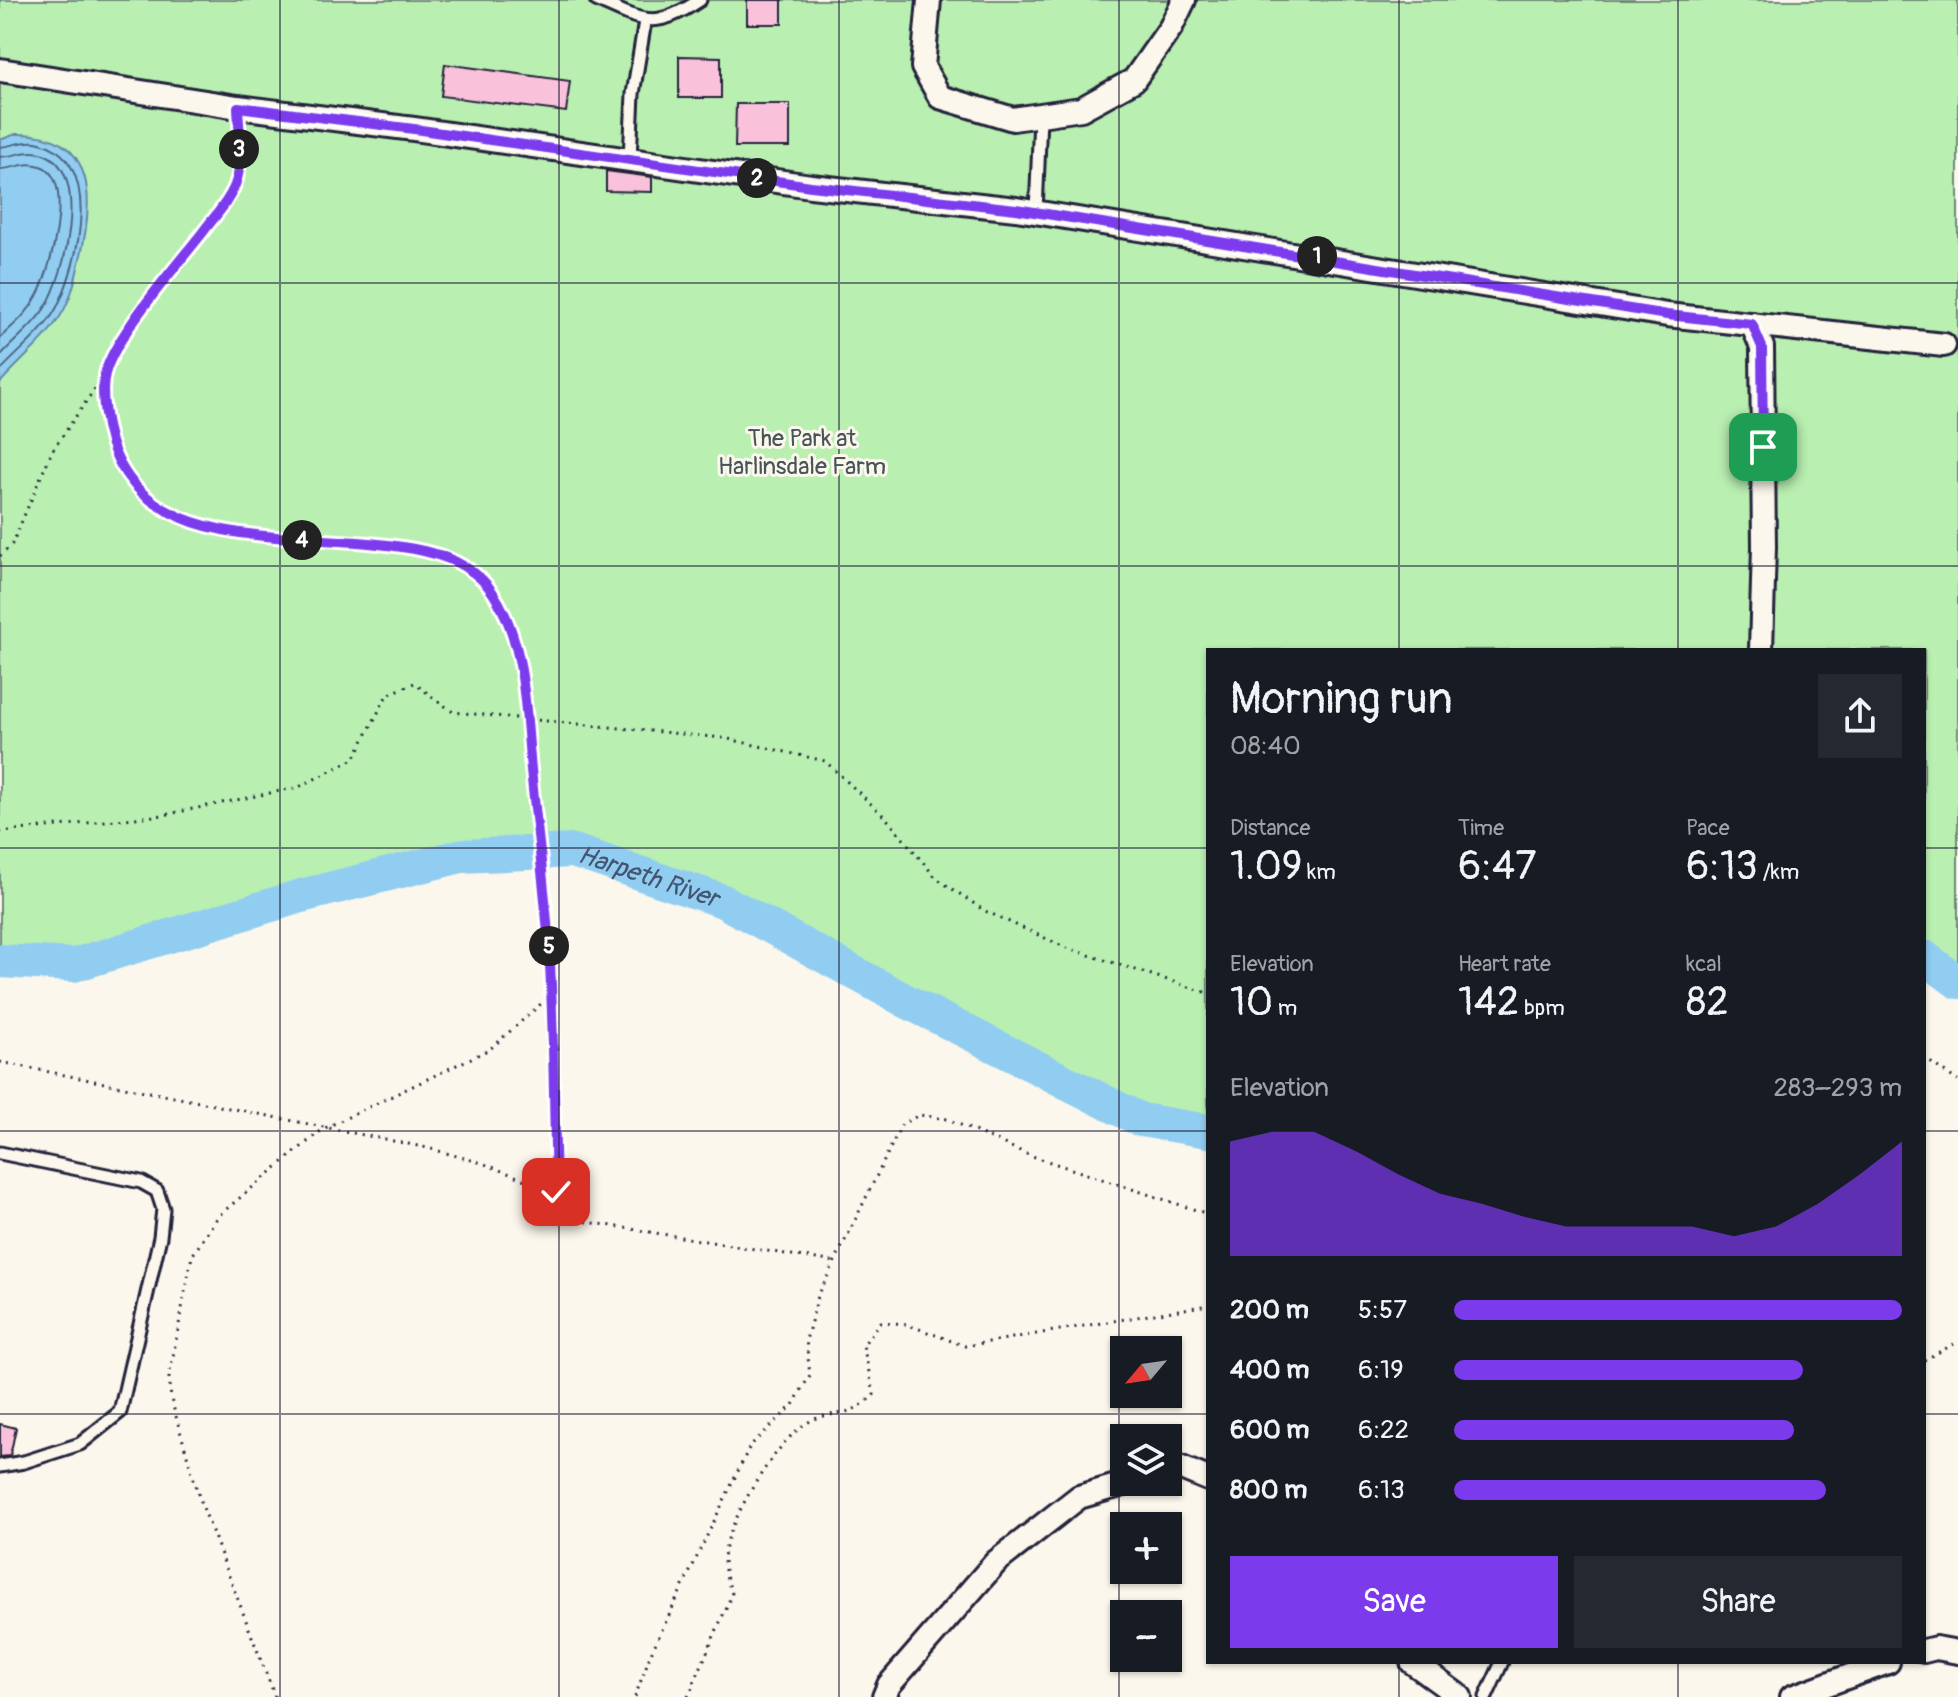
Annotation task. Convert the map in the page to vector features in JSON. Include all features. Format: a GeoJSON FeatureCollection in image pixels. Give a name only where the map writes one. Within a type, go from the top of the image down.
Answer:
{"type":"FeatureCollection","features":[{"type":"Feature","properties":{"kind":"street"},"geometry":{"type":"LineString","coordinates":[[929,0],[923,67],[940,97],[1013,119],[1081,109],[1134,80],[1171,27],[1184,0]]}},
{"type":"Feature","properties":{"kind":"street"},"geometry":{"type":"LineString","coordinates":[[0,70],[238,107],[811,186],[1036,212],[1667,315],[1944,345]]}},
{"type":"Feature","properties":{"kind":"street"},"geometry":{"type":"LineString","coordinates":[[1752,324],[1762,347],[1764,547],[1761,648]]}},
{"type":"Feature","properties":{"kind":"street"},"geometry":{"type":"LineString","coordinates":[[1182,1468],[1206,1478]]}},
{"type":"Feature","properties":{"kind":"street"},"geometry":{"type":"LineString","coordinates":[[884,1697],[889,1685],[996,1562],[1079,1497],[1110,1488]]}},
{"type":"Feature","properties":{"kind":"street"},"geometry":{"type":"LineString","coordinates":[[1926,1650],[1936,1648],[1958,1652]]}},
{"type":"Feature","properties":{"kind":"street"},"geometry":{"type":"LineString","coordinates":[[1415,1664],[1460,1697]]}},
{"type":"Feature","properties":{"kind":"street"},"geometry":{"type":"LineString","coordinates":[[1792,1697],[1883,1664]]}},
{"type":"Feature","properties":{"kind":"lane"},"geometry":{"type":"LineString","coordinates":[[596,0],[645,21],[674,17],[700,0]]}},
{"type":"Feature","properties":{"kind":"lane"},"geometry":{"type":"LineString","coordinates":[[630,159],[633,94],[645,21]]}},
{"type":"Feature","properties":{"kind":"lane"},"geometry":{"type":"LineString","coordinates":[[1036,212],[1040,117]]}},
{"type":"Feature","properties":{"kind":"lane"},"geometry":{"type":"LineString","coordinates":[[0,1153],[141,1182],[157,1191],[163,1209],[157,1251],[120,1412],[80,1444],[24,1462],[0,1466]]}},
{"type":"Feature","properties":{"kind":"lane"},"geometry":{"type":"LineString","coordinates":[[1486,1697],[1501,1664]]}},
{"type":"Feature","properties":{"kind":"path"},"geometry":{"type":"LineString","coordinates":[[0,556],[12,544],[52,451],[103,377],[119,345],[230,197],[240,166],[238,107]]}},
{"type":"Feature","properties":{"kind":"path"},"geometry":{"type":"LineString","coordinates":[[103,377],[112,444],[133,483],[170,514],[242,535],[415,548],[454,560],[477,575],[492,591],[515,642],[527,720],[550,961],[557,1217],[835,1262]]}},
{"type":"Feature","properties":{"kind":"path"},"geometry":{"type":"LineString","coordinates":[[0,832],[164,815],[299,787],[354,759],[387,695],[414,683],[453,712],[724,738],[825,761],[887,819],[936,878],[985,911],[1067,948],[1206,992]]}},
{"type":"Feature","properties":{"kind":"path"},"geometry":{"type":"LineString","coordinates":[[275,1697],[178,1435],[169,1377],[187,1276],[201,1238],[218,1216],[328,1126],[490,1049],[551,995]]}},
{"type":"Feature","properties":{"kind":"path"},"geometry":{"type":"LineString","coordinates":[[1926,1059],[1958,1081]]}},
{"type":"Feature","properties":{"kind":"path"},"geometry":{"type":"LineString","coordinates":[[0,1062],[328,1126],[482,1163],[556,1192]]}},
{"type":"Feature","properties":{"kind":"path"},"geometry":{"type":"LineString","coordinates":[[635,1697],[651,1653],[750,1446],[793,1405],[810,1375],[806,1340],[818,1296],[902,1124],[919,1115],[947,1119],[1029,1155],[1206,1213]]}},
{"type":"Feature","properties":{"kind":"path"},"geometry":{"type":"LineString","coordinates":[[688,1697],[732,1594],[724,1570],[725,1549],[751,1493],[774,1452],[808,1422],[857,1411],[874,1395],[863,1345],[881,1322],[906,1324],[965,1346],[1206,1305]]}},
{"type":"Feature","properties":{"kind":"path"},"geometry":{"type":"LineString","coordinates":[[1926,1359],[1958,1342]]}},
{"type":"Feature","properties":{"kind":"green space","name":"The Park at Harlinsdale Farm"},"geometry":{"type":"Polygon","coordinates":[[[0,0],[1958,0],[1958,982],[1926,958],[1926,648],[1206,648],[1206,1131],[1141,1120],[906,1001],[723,901],[573,851],[461,856],[301,896],[74,965],[0,961],[0,0]]]}},
{"type":"Feature","properties":{"kind":"water"},"geometry":{"type":"Polygon","coordinates":[[[16,134],[43,137],[63,145],[76,158],[88,196],[87,218],[76,276],[64,309],[48,333],[0,383],[0,140],[16,134]]]}},
{"type":"Feature","properties":{"kind":"building"},"geometry":{"type":"Polygon","coordinates":[[[747,0],[782,0],[782,24],[747,24],[747,0]]]}},
{"type":"Feature","properties":{"kind":"building"},"geometry":{"type":"Polygon","coordinates":[[[679,56],[721,57],[721,98],[679,98],[679,56]]]}},
{"type":"Feature","properties":{"kind":"building"},"geometry":{"type":"Polygon","coordinates":[[[445,64],[570,81],[566,112],[441,96],[445,64]]]}},
{"type":"Feature","properties":{"kind":"building"},"geometry":{"type":"Polygon","coordinates":[[[736,104],[790,104],[790,147],[735,147],[736,104]]]}},
{"type":"Feature","properties":{"kind":"building"},"geometry":{"type":"Polygon","coordinates":[[[606,171],[652,177],[652,192],[606,191],[606,171]]]}},
{"type":"Feature","properties":{"kind":"building"},"geometry":{"type":"Polygon","coordinates":[[[0,1424],[16,1428],[10,1456],[0,1457],[0,1424]]]}},
{"type":"Feature","properties":{"kind":"waterway","name":"Harpeth River"},"geometry":{"type":"LineString","coordinates":[[0,961],[74,965],[301,896],[461,856],[573,851],[723,901],[906,1001],[1141,1120],[1206,1131]]}},
{"type":"Feature","properties":{"kind":"waterway","name":"Harpeth River"},"geometry":{"type":"LineString","coordinates":[[1926,958],[1958,982]]}},
{"type":"Feature","properties":{"kind":"route"},"geometry":{"type":"LineString","coordinates":[[556,1192],[550,961],[527,720],[515,642],[492,591],[477,575],[454,560],[415,548],[242,535],[170,514],[133,483],[112,444],[103,377],[119,345],[145,308],[230,197],[240,166],[238,107],[811,186],[1016,209],[1667,315],[1752,324],[1762,347],[1763,447]]}}]}
